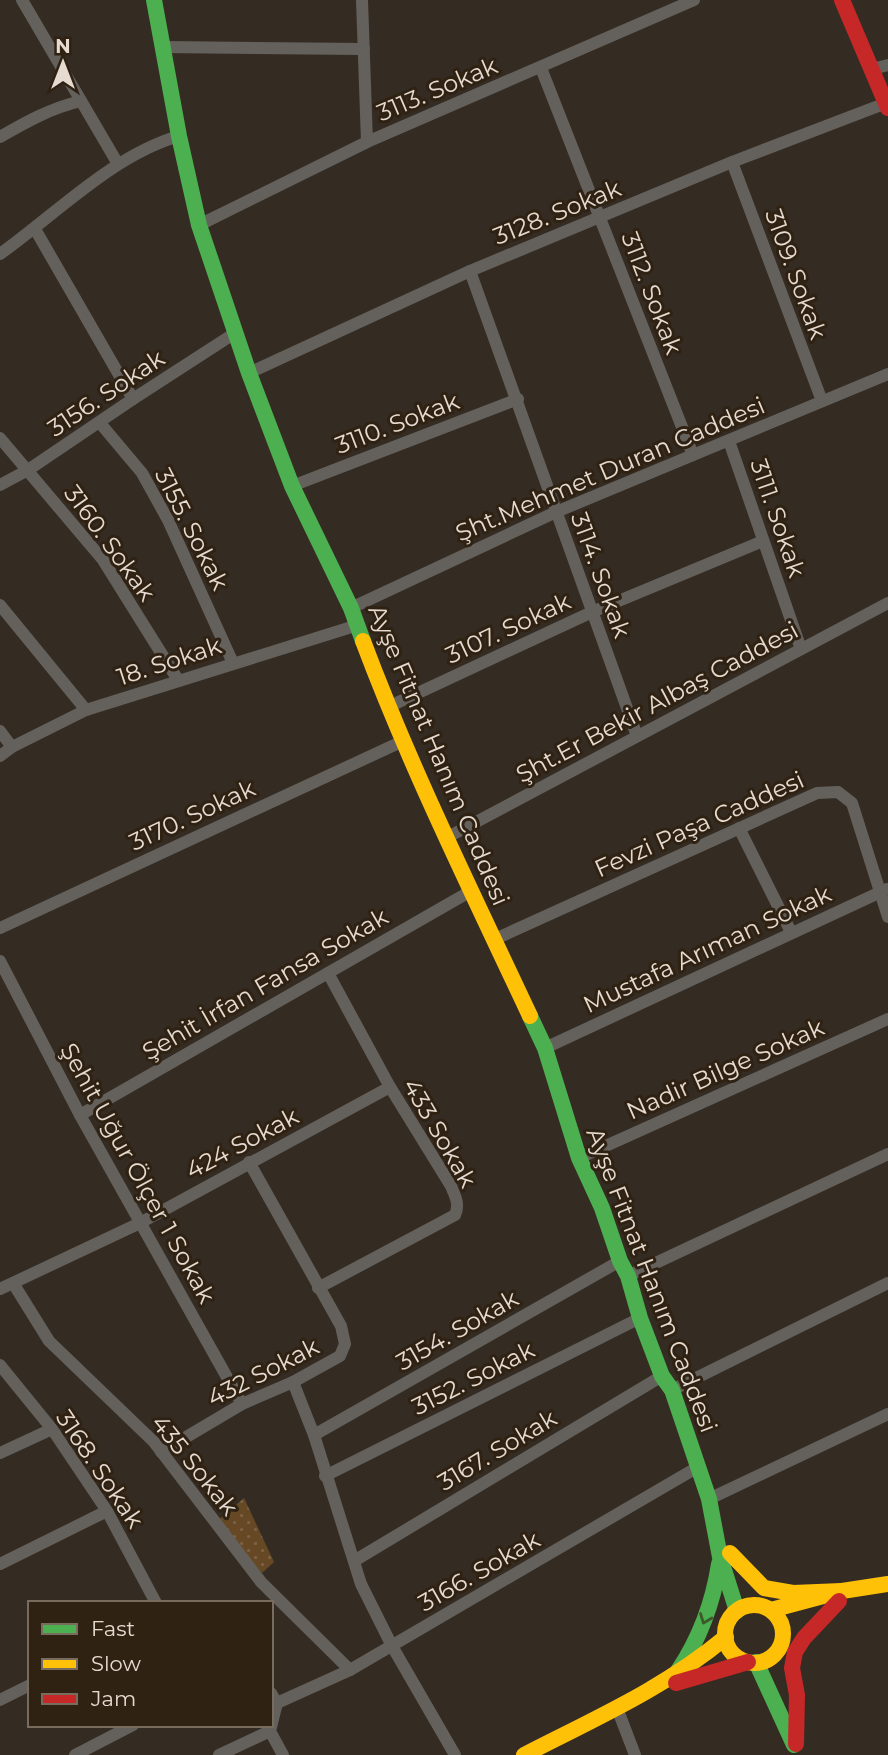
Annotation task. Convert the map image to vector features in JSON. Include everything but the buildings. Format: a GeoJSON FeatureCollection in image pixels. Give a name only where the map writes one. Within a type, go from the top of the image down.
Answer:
{"type":"FeatureCollection","features":[{"type":"Feature","properties":{"kind":"street"},"geometry":{"type":"LineString","coordinates":[[22,0],[118,164]]}},
{"type":"Feature","properties":{"kind":"street","name":"Ayşe Fitnat Hanım Caddesi"},"geometry":{"type":"LineString","coordinates":[[154,0],[161,47],[199,225],[249,373],[292,486],[351,608],[388,707],[446,838],[545,1048],[579,1158],[628,1276],[640,1318],[662,1376],[672,1390],[709,1499],[737,1611]]}},
{"type":"Feature","properties":{"kind":"street"},"geometry":{"type":"LineString","coordinates":[[362,0],[367,142]]}},
{"type":"Feature","properties":{"kind":"street","name":"3113. Sokak"},"geometry":{"type":"LineString","coordinates":[[199,225],[367,142],[694,0]]}},
{"type":"Feature","properties":{"kind":"street"},"geometry":{"type":"LineString","coordinates":[[842,0],[887,105]]}},
{"type":"Feature","properties":{"kind":"street"},"geometry":{"type":"LineString","coordinates":[[161,47],[364,49]]}},
{"type":"Feature","properties":{"kind":"street"},"geometry":{"type":"LineString","coordinates":[[872,69],[888,65]]}},
{"type":"Feature","properties":{"kind":"street","name":"3112. Sokak"},"geometry":{"type":"LineString","coordinates":[[541,68],[693,455]]}},
{"type":"Feature","properties":{"kind":"street"},"geometry":{"type":"LineString","coordinates":[[0,137],[30,119],[81,100]]}},
{"type":"Feature","properties":{"kind":"street","name":"3128. Sokak"},"geometry":{"type":"LineString","coordinates":[[249,373],[470,271],[732,162],[887,105]]}},
{"type":"Feature","properties":{"kind":"street"},"geometry":{"type":"LineString","coordinates":[[0,254],[118,164],[156,142],[179,135]]}},
{"type":"Feature","properties":{"kind":"street","name":"3109. Sokak"},"geometry":{"type":"LineString","coordinates":[[732,162],[822,401]]}},
{"type":"Feature","properties":{"kind":"street"},"geometry":{"type":"LineString","coordinates":[[34,229],[133,399]]}},
{"type":"Feature","properties":{"kind":"street","name":"3114. Sokak"},"geometry":{"type":"LineString","coordinates":[[470,271],[518,399],[636,736]]}},
{"type":"Feature","properties":{"kind":"street","name":"3156. Sokak"},"geometry":{"type":"LineString","coordinates":[[0,485],[28,470],[235,333]]}},
{"type":"Feature","properties":{"kind":"street","name":"Şht.Mehmet Duran Caddesi"},"geometry":{"type":"LineString","coordinates":[[351,608],[556,512],[888,374]]}},
{"type":"Feature","properties":{"kind":"street","name":"3110. Sokak"},"geometry":{"type":"LineString","coordinates":[[292,486],[518,399]]}},
{"type":"Feature","properties":{"kind":"street","name":"3155. Sokak"},"geometry":{"type":"LineString","coordinates":[[100,423],[142,473],[168,520],[233,663]]}},
{"type":"Feature","properties":{"kind":"street","name":"3160. Sokak"},"geometry":{"type":"LineString","coordinates":[[0,438],[103,560],[178,680]]}},
{"type":"Feature","properties":{"kind":"street","name":"3111. Sokak"},"geometry":{"type":"LineString","coordinates":[[729,440],[801,649]]}},
{"type":"Feature","properties":{"kind":"street","name":"3107. Sokak"},"geometry":{"type":"LineString","coordinates":[[388,707],[592,612],[763,541]]}},
{"type":"Feature","properties":{"kind":"street","name":"Şht.Er Bekir Albaş Caddesi"},"geometry":{"type":"LineString","coordinates":[[446,838],[888,603]]}},
{"type":"Feature","properties":{"kind":"street"},"geometry":{"type":"LineString","coordinates":[[0,605],[86,710]]}},
{"type":"Feature","properties":{"kind":"street","name":"18. Sokak"},"geometry":{"type":"LineString","coordinates":[[0,756],[12,747],[86,710],[358,625]]}},
{"type":"Feature","properties":{"kind":"street"},"geometry":{"type":"LineString","coordinates":[[0,731],[12,747]]}},
{"type":"Feature","properties":{"kind":"street","name":"3170. Sokak"},"geometry":{"type":"LineString","coordinates":[[0,928],[403,741]]}},
{"type":"Feature","properties":{"kind":"street","name":"Fevzi Paşa Caddesi"},"geometry":{"type":"LineString","coordinates":[[493,940],[817,793],[838,792],[852,803],[884,890],[888,916]]}},
{"type":"Feature","properties":{"kind":"street"},"geometry":{"type":"LineString","coordinates":[[739,828],[792,932]]}},
{"type":"Feature","properties":{"kind":"street","name":"Mustafa Arıman Sokak"},"geometry":{"type":"LineString","coordinates":[[545,1048],[884,890]]}},
{"type":"Feature","properties":{"kind":"street","name":"Şehit İrfan Fansa Sokak"},"geometry":{"type":"LineString","coordinates":[[80,1115],[471,891]]}},
{"type":"Feature","properties":{"kind":"street","name":"Şehit Uğur Ölçer 1 Sokak"},"geometry":{"type":"LineString","coordinates":[[0,961],[80,1115],[242,1404]]}},
{"type":"Feature","properties":{"kind":"street","name":"433 Sokak"},"geometry":{"type":"LineString","coordinates":[[318,1288],[455,1214],[457,1210],[457,1201],[450,1186],[390,1087],[328,973]]}},
{"type":"Feature","properties":{"kind":"street","name":"Nadir Bilge Sokak"},"geometry":{"type":"LineString","coordinates":[[579,1158],[888,1019]]}},
{"type":"Feature","properties":{"kind":"street","name":"424 Sokak"},"geometry":{"type":"LineString","coordinates":[[0,1289],[139,1223],[390,1087]]}},
{"type":"Feature","properties":{"kind":"street"},"geometry":{"type":"LineString","coordinates":[[628,1276],[888,1154]]}},
{"type":"Feature","properties":{"kind":"street","name":"432 Sokak"},"geometry":{"type":"LineString","coordinates":[[161,1452],[242,1404],[293,1382],[340,1356],[345,1344],[341,1326],[250,1162]]}},
{"type":"Feature","properties":{"kind":"street","name":"3154. Sokak"},"geometry":{"type":"LineString","coordinates":[[314,1435],[620,1261]]}},
{"type":"Feature","properties":{"kind":"street","name":"435 Sokak"},"geometry":{"type":"LineString","coordinates":[[13,1283],[49,1341],[154,1442],[261,1582],[350,1670]]}},
{"type":"Feature","properties":{"kind":"street"},"geometry":{"type":"LineString","coordinates":[[672,1390],[888,1283]]}},
{"type":"Feature","properties":{"kind":"street","name":"3152. Sokak"},"geometry":{"type":"LineString","coordinates":[[325,1476],[640,1318]]}},
{"type":"Feature","properties":{"kind":"street","name":"3168. Sokak"},"geometry":{"type":"LineString","coordinates":[[0,1364],[52,1429],[107,1511],[155,1601]]}},
{"type":"Feature","properties":{"kind":"street","name":"3167. Sokak"},"geometry":{"type":"LineString","coordinates":[[354,1560],[662,1376]]}},
{"type":"Feature","properties":{"kind":"street"},"geometry":{"type":"LineString","coordinates":[[293,1382],[314,1435],[361,1584],[392,1646],[455,1755]]}},
{"type":"Feature","properties":{"kind":"street"},"geometry":{"type":"LineString","coordinates":[[709,1499],[888,1414]]}},
{"type":"Feature","properties":{"kind":"street"},"geometry":{"type":"LineString","coordinates":[[0,1453],[52,1429]]}},
{"type":"Feature","properties":{"kind":"street","name":"3166. Sokak"},"geometry":{"type":"LineString","coordinates":[[274,1698],[350,1670],[698,1467]]}},
{"type":"Feature","properties":{"kind":"street"},"geometry":{"type":"LineString","coordinates":[[0,1564],[107,1511]]}},
{"type":"Feature","properties":{"kind":"street"},"geometry":{"type":"LineString","coordinates":[[675,1676],[699,1635],[725,1555],[764,1588],[841,1596]]}},
{"type":"Feature","properties":{"kind":"street","name":"Ayşe Fitnat Hanım Caddesi"},"geometry":{"type":"LineString","coordinates":[[725,1555],[755,1605]]}},
{"type":"Feature","properties":{"kind":"street"},"geometry":{"type":"LineString","coordinates":[[797,1750],[752,1662],[733,1653],[726,1637],[726,1628],[737,1611],[755,1605],[771,1610],[841,1596],[862,1587],[888,1584]]}},
{"type":"Feature","properties":{"kind":"street"},"geometry":{"type":"LineString","coordinates":[[637,1698],[711,1672],[764,1661],[841,1596]]}},
{"type":"Feature","properties":{"kind":"street"},"geometry":{"type":"LineString","coordinates":[[797,1750],[798,1716],[792,1668],[795,1652],[841,1596]]}},
{"type":"Feature","properties":{"kind":"street"},"geometry":{"type":"LineString","coordinates":[[771,1610],[781,1623],[779,1646],[797,1750]]}},
{"type":"Feature","properties":{"kind":"street"},"geometry":{"type":"LineString","coordinates":[[524,1755],[675,1676],[697,1662],[726,1637]]}},
{"type":"Feature","properties":{"kind":"street"},"geometry":{"type":"LineString","coordinates":[[0,1700],[28,1686]]}},
{"type":"Feature","properties":{"kind":"street"},"geometry":{"type":"LineString","coordinates":[[617,1708],[635,1755]]}},
{"type":"Feature","properties":{"kind":"street"},"geometry":{"type":"LineString","coordinates":[[75,1755],[128,1727]]}},
{"type":"Feature","properties":{"kind":"street"},"geometry":{"type":"LineString","coordinates":[[270,1727],[283,1755]]}},
{"type":"Feature","properties":{"kind":"street"},"geometry":{"type":"LineString","coordinates":[[219,1755],[270,1731]]}},
{"type":"Feature","properties":{"kind":"shaded area"},"geometry":{"type":"Polygon","coordinates":[[[244,1498],[274,1562],[262,1573],[216,1522],[244,1498]]]}},
{"type":"Feature","properties":{"kind":"traffic: fast"},"geometry":{"type":"LineString","coordinates":[[154,0],[179,136],[199,225],[249,373],[292,486],[351,608],[363,641]]}},
{"type":"Feature","properties":{"kind":"traffic: fast"},"geometry":{"type":"LineString","coordinates":[[530,1016],[545,1048],[579,1158],[628,1276],[640,1318],[662,1376],[672,1390],[709,1499],[720,1557],[737,1611]]}},
{"type":"Feature","properties":{"kind":"traffic: fast"},"geometry":{"type":"LineString","coordinates":[[678,1671],[704,1620],[719,1564]]}},
{"type":"Feature","properties":{"kind":"traffic: fast"},"geometry":{"type":"LineString","coordinates":[[756,1662],[794,1745]]}},
{"type":"Feature","properties":{"kind":"traffic: slow"},"geometry":{"type":"LineString","coordinates":[[363,641],[422,783],[530,1016]]}},
{"type":"Feature","properties":{"kind":"traffic: slow"},"geometry":{"type":"LineString","coordinates":[[730,1553],[764,1588],[793,1593],[842,1591]]}},
{"type":"Feature","properties":{"kind":"traffic: slow"},"geometry":{"type":"LineString","coordinates":[[771,1610],[842,1591],[888,1584]]}},
{"type":"Feature","properties":{"kind":"traffic: slow"},"geometry":{"type":"LineString","coordinates":[[754,1605],[770,1610],[778,1618],[783,1634],[778,1650],[770,1658],[754,1663],[738,1658],[730,1650],[725,1634],[730,1618],[738,1610],[754,1605]]}},
{"type":"Feature","properties":{"kind":"traffic: slow"},"geometry":{"type":"LineString","coordinates":[[524,1755],[654,1687],[726,1637]]}},
{"type":"Feature","properties":{"kind":"traffic: jam"},"geometry":{"type":"LineString","coordinates":[[842,0],[888,108]]}},
{"type":"Feature","properties":{"kind":"traffic: jam"},"geometry":{"type":"LineString","coordinates":[[796,1744],[797,1695],[792,1668],[795,1652],[804,1638],[839,1601]]}},
{"type":"Feature","properties":{"kind":"traffic: jam"},"geometry":{"type":"LineString","coordinates":[[676,1683],[748,1662]]}}]}
